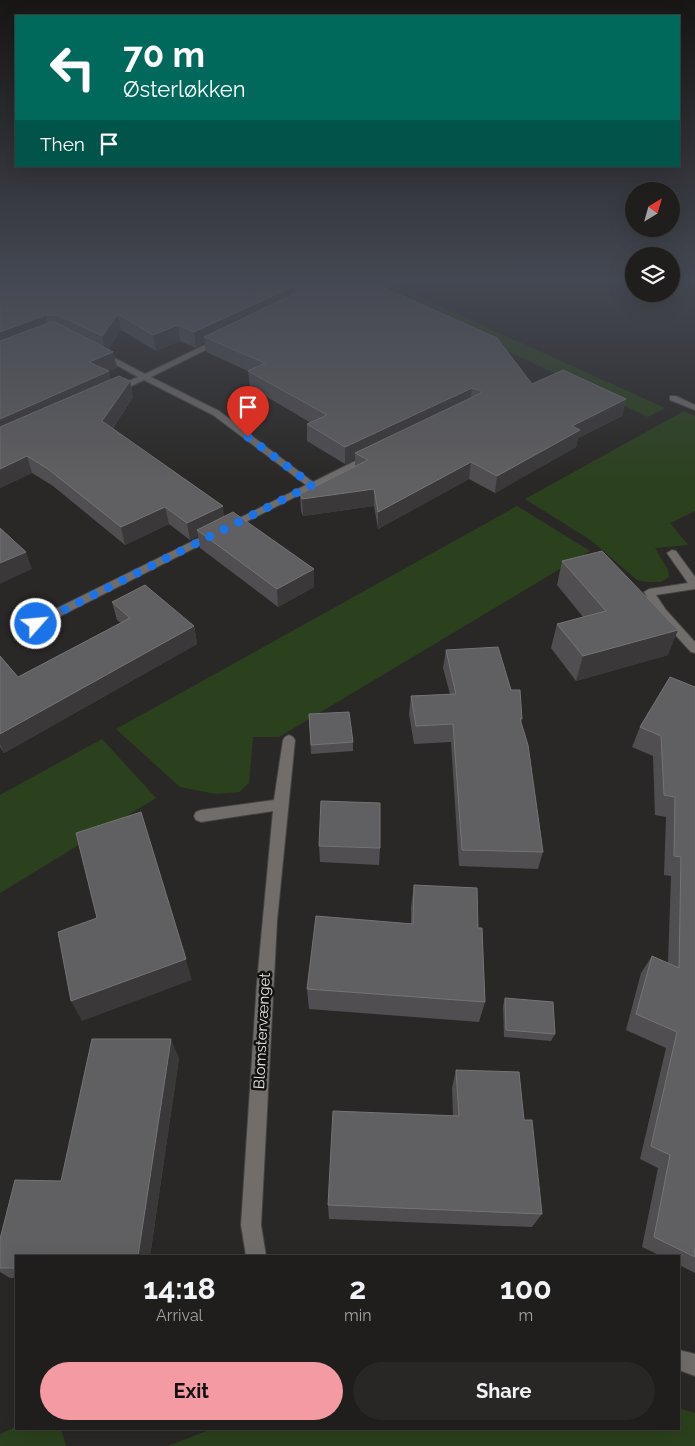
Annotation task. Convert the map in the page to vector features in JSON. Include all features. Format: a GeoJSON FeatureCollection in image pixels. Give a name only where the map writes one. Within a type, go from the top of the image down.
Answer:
{"type":"FeatureCollection","features":[{"type":"Feature","properties":{"kind":"street"},"geometry":{"type":"LineString","coordinates":[[110,393],[205,348]]}},
{"type":"Feature","properties":{"kind":"street"},"geometry":{"type":"LineString","coordinates":[[96,352],[216,413],[312,485]]}},
{"type":"Feature","properties":{"kind":"street"},"geometry":{"type":"LineString","coordinates":[[673,398],[695,408]]}},
{"type":"Feature","properties":{"kind":"street"},"geometry":{"type":"LineString","coordinates":[[19,632],[380,452]]}},
{"type":"Feature","properties":{"kind":"street"},"geometry":{"type":"LineString","coordinates":[[672,553],[695,586],[649,592],[662,613],[695,649]]}},
{"type":"Feature","properties":{"kind":"street","name":"Blomstervænget"},"geometry":{"type":"LineString","coordinates":[[256,1255],[251,1225],[266,963],[280,805],[289,740]]}},
{"type":"Feature","properties":{"kind":"street"},"geometry":{"type":"LineString","coordinates":[[201,816],[280,805]]}},
{"type":"Feature","properties":{"kind":"street"},"geometry":{"type":"LineString","coordinates":[[680,1360],[695,1365]]}},
{"type":"Feature","properties":{"kind":"green space"},"geometry":{"type":"Polygon","coordinates":[[[502,348],[533,348],[665,408],[648,417],[502,348]]]}},
{"type":"Feature","properties":{"kind":"green space"},"geometry":{"type":"Polygon","coordinates":[[[684,411],[695,416],[695,511],[670,523],[688,545],[655,548],[668,570],[669,577],[661,582],[637,580],[592,541],[525,499],[684,411]]]}},
{"type":"Feature","properties":{"kind":"green space"},"geometry":{"type":"Polygon","coordinates":[[[517,506],[590,551],[279,737],[253,737],[249,783],[239,792],[216,794],[180,787],[116,729],[517,506]]]}},
{"type":"Feature","properties":{"kind":"green space"},"geometry":{"type":"Polygon","coordinates":[[[102,739],[156,798],[0,893],[0,795],[102,739]]]}},
{"type":"Feature","properties":{"kind":"green space"},"geometry":{"type":"Polygon","coordinates":[[[680,1408],[695,1413],[695,1446],[168,1446],[209,1430],[680,1430],[680,1408]]]}},
{"type":"Feature","properties":{"kind":"green space"},"geometry":{"type":"Polygon","coordinates":[[[15,1427],[15,1430],[61,1430],[66,1446],[0,1446],[0,1434],[15,1427]]]}},
{"type":"Feature","properties":{"kind":"building"},"geometry":{"type":"Polygon","coordinates":[[[0,348],[106,348],[113,352],[89,362],[109,371],[0,419],[0,348]]]}},
{"type":"Feature","properties":{"kind":"building"},"geometry":{"type":"Polygon","coordinates":[[[231,348],[505,348],[532,384],[563,370],[626,399],[572,426],[580,430],[497,476],[471,462],[378,512],[374,489],[302,499],[300,494],[368,460],[355,453],[482,391],[472,388],[345,447],[307,424],[327,415],[248,371],[265,363],[231,348]]]}},
{"type":"Feature","properties":{"kind":"building"},"geometry":{"type":"Polygon","coordinates":[[[119,376],[130,381],[102,421],[223,506],[187,523],[165,507],[121,527],[48,469],[27,456],[0,469],[0,427],[119,376]]]}},
{"type":"Feature","properties":{"kind":"building"},"geometry":{"type":"Polygon","coordinates":[[[233,512],[314,569],[277,589],[197,530],[233,512]]]}},
{"type":"Feature","properties":{"kind":"building"},"geometry":{"type":"Polygon","coordinates":[[[0,528],[26,552],[0,563],[0,528]]]}},
{"type":"Feature","properties":{"kind":"building"},"geometry":{"type":"Polygon","coordinates":[[[602,551],[678,630],[583,656],[557,624],[606,611],[562,561],[602,551]]]}},
{"type":"Feature","properties":{"kind":"building"},"geometry":{"type":"Polygon","coordinates":[[[145,585],[194,626],[0,734],[0,656],[18,677],[130,618],[112,602],[145,585]]]}},
{"type":"Feature","properties":{"kind":"building"},"geometry":{"type":"Polygon","coordinates":[[[498,647],[511,690],[520,690],[522,719],[520,719],[528,745],[543,852],[462,850],[453,724],[416,726],[411,696],[456,694],[446,650],[498,647]]]}},
{"type":"Feature","properties":{"kind":"building"},"geometry":{"type":"Polygon","coordinates":[[[670,677],[695,687],[695,1257],[654,1237],[670,1155],[651,1146],[677,1032],[636,1014],[652,956],[679,968],[681,857],[674,856],[675,797],[664,795],[661,736],[640,727],[670,677]]]}},
{"type":"Feature","properties":{"kind":"building"},"geometry":{"type":"Polygon","coordinates":[[[349,712],[353,742],[311,745],[309,714],[349,712]]]}},
{"type":"Feature","properties":{"kind":"building"},"geometry":{"type":"Polygon","coordinates":[[[321,801],[380,803],[380,848],[319,846],[321,801]]]}},
{"type":"Feature","properties":{"kind":"building"},"geometry":{"type":"Polygon","coordinates":[[[141,812],[186,959],[71,1001],[58,932],[97,918],[76,833],[141,812]]]}},
{"type":"Feature","properties":{"kind":"building"},"geometry":{"type":"Polygon","coordinates":[[[414,885],[477,888],[478,928],[482,928],[485,1002],[307,989],[316,916],[413,924],[414,885]]]}},
{"type":"Feature","properties":{"kind":"building"},"geometry":{"type":"Polygon","coordinates":[[[505,998],[553,1002],[555,1034],[506,1030],[505,998]]]}},
{"type":"Feature","properties":{"kind":"building"},"geometry":{"type":"Polygon","coordinates":[[[92,1039],[171,1039],[138,1255],[15,1255],[15,1268],[0,1268],[0,1239],[15,1180],[61,1181],[92,1039]]]}},
{"type":"Feature","properties":{"kind":"building"},"geometry":{"type":"Polygon","coordinates":[[[456,1070],[519,1072],[524,1120],[532,1120],[542,1214],[328,1205],[333,1111],[459,1116],[456,1070]]]}},
{"type":"Feature","properties":{"kind":"route"},"geometry":{"type":"LineString","coordinates":[[36,624],[312,485],[248,437]]}}]}
